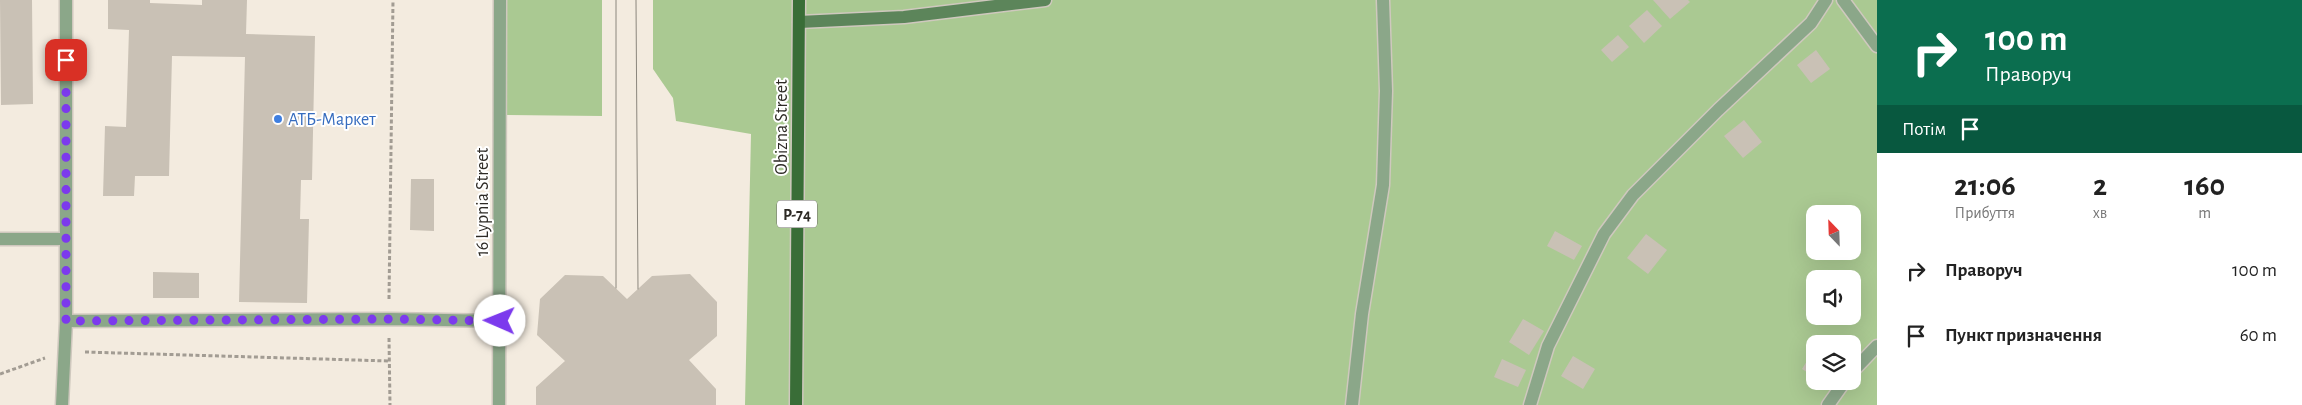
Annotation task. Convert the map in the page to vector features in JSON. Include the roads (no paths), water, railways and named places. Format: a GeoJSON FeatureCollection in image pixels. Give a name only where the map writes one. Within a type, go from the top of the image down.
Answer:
{"type":"FeatureCollection","features":[{"type":"Feature","properties":{"kind":"main road","name":"Obizna Street"},"geometry":{"type":"LineString","coordinates":[[796,405],[799,0]]}},
{"type":"Feature","properties":{"kind":"main road"},"geometry":{"type":"LineString","coordinates":[[799,22],[904,17],[1045,0]]}},
{"type":"Feature","properties":{"kind":"street"},"geometry":{"type":"LineString","coordinates":[[62,405],[66,321],[66,0]]}},
{"type":"Feature","properties":{"kind":"street","name":"16 Lypnia Street"},"geometry":{"type":"LineString","coordinates":[[499,405],[500,0]]}},
{"type":"Feature","properties":{"kind":"street"},"geometry":{"type":"LineString","coordinates":[[1352,405],[1362,314],[1383,186],[1386,91],[1383,0]]}},
{"type":"Feature","properties":{"kind":"street"},"geometry":{"type":"LineString","coordinates":[[1530,405],[1548,346],[1604,234],[1633,195],[1718,110],[1810,23],[1826,0]]}},
{"type":"Feature","properties":{"kind":"street"},"geometry":{"type":"LineString","coordinates":[[1843,0],[1877,46]]}},
{"type":"Feature","properties":{"kind":"street"},"geometry":{"type":"LineString","coordinates":[[0,239],[66,239]]}},
{"type":"Feature","properties":{"kind":"street"},"geometry":{"type":"LineString","coordinates":[[66,321],[389,319],[500,321]]}},
{"type":"Feature","properties":{"kind":"street"},"geometry":{"type":"LineString","coordinates":[[1861,363],[1877,346]]}},
{"type":"Feature","properties":{"kind":"street"},"geometry":{"type":"LineString","coordinates":[[1828,405],[1839,390]]}},
{"type":"Feature","properties":{"kind":"tram line"},"geometry":{"type":"LineString","coordinates":[[616,0],[616,288]]}},
{"type":"Feature","properties":{"kind":"tram line"},"geometry":{"type":"LineString","coordinates":[[636,0],[638,289]]}},
{"type":"Feature","properties":{"kind":"place","name":"АТБ-Маркет"},"geometry":{"type":"Point","coordinates":[278,119]}}]}
